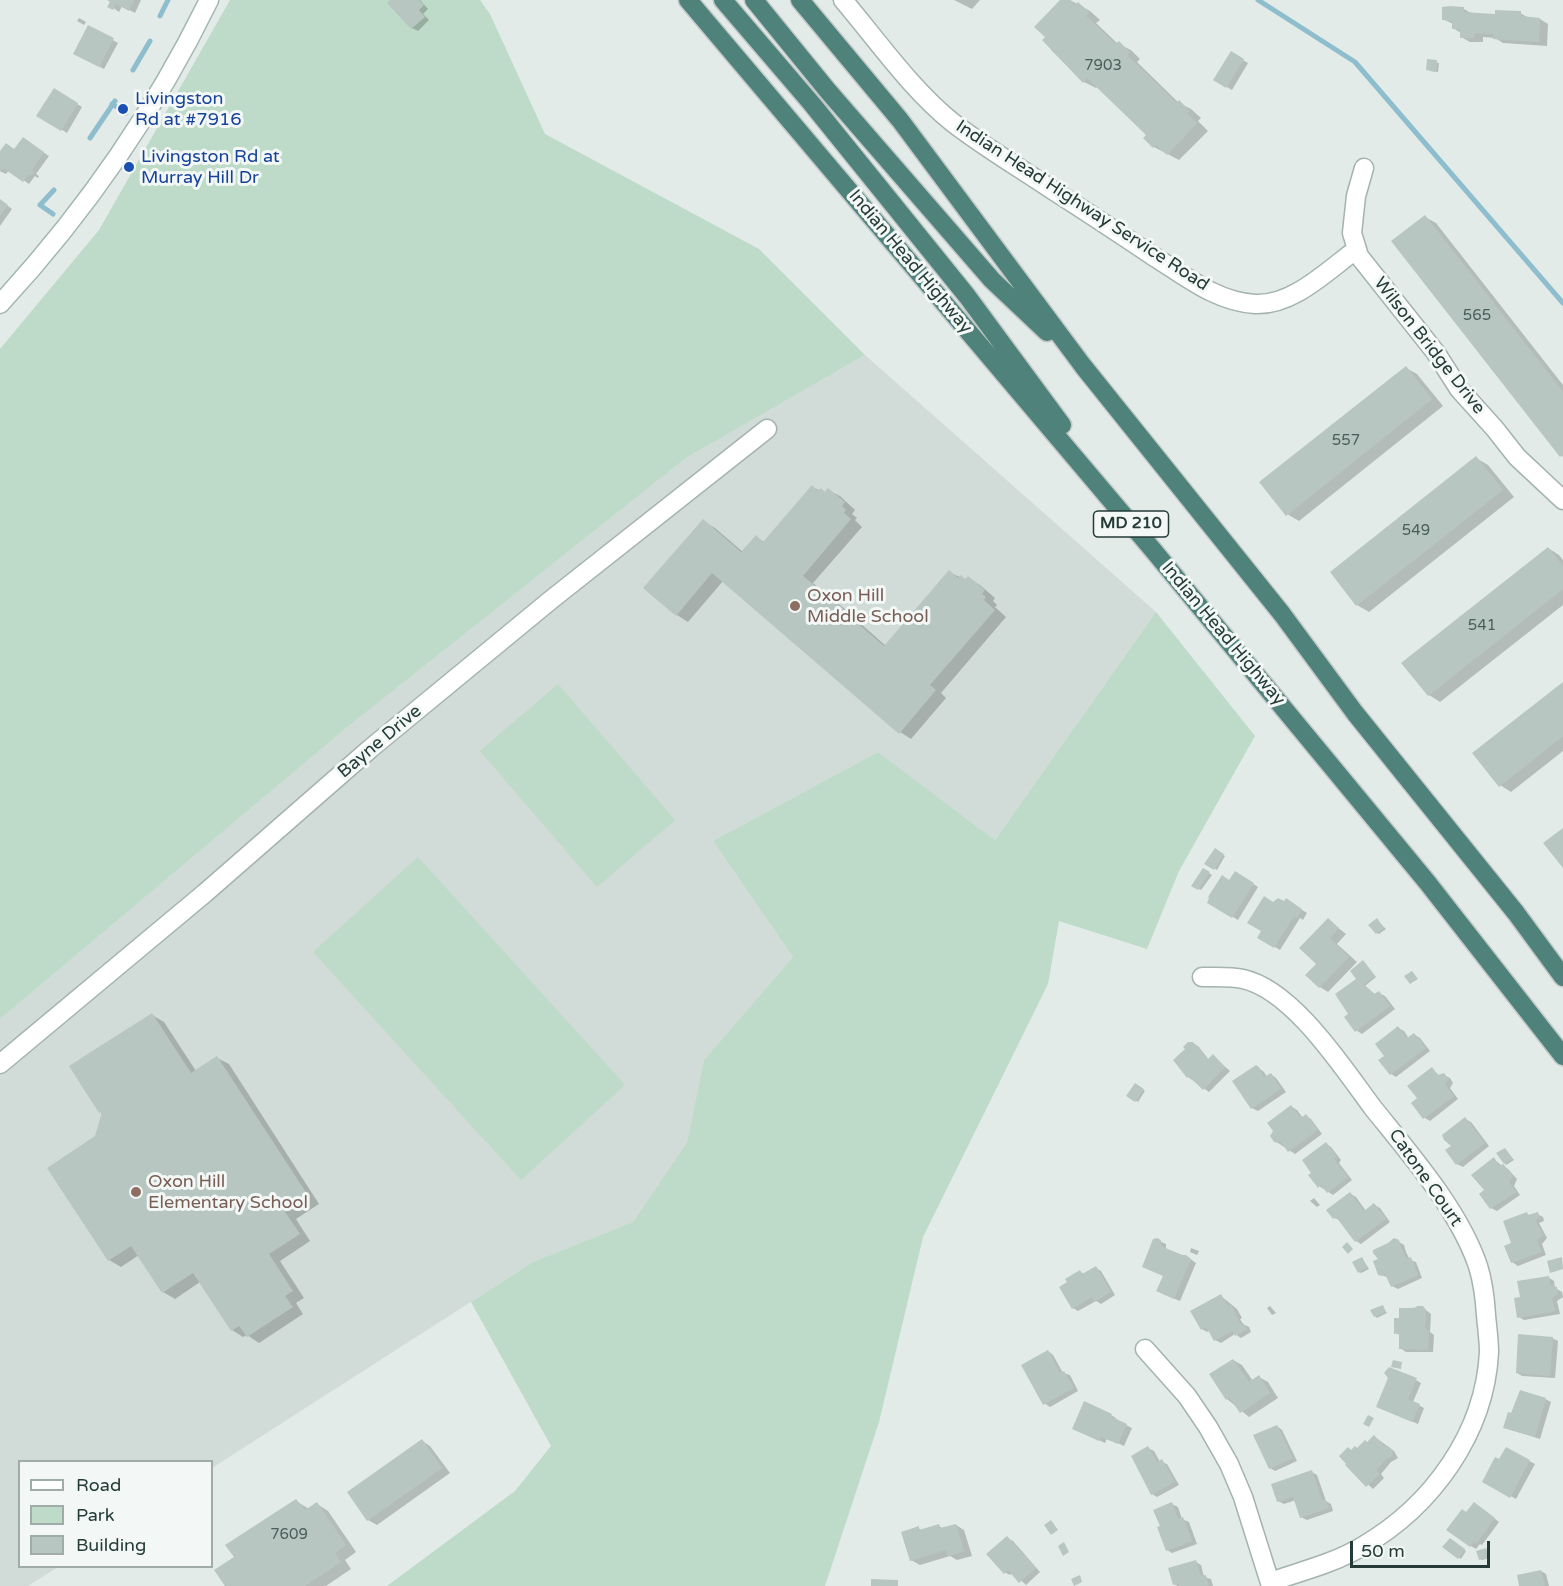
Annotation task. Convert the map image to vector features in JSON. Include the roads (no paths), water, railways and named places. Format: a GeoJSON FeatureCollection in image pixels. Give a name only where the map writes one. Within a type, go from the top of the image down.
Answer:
{"type":"FeatureCollection","features":[{"type":"Feature","properties":{"kind":"highway","name":"Indian Head Highway"},"geometry":{"type":"LineString","coordinates":[[688,0],[1153,550],[1427,882],[1563,1056]]}},
{"type":"Feature","properties":{"kind":"highway"},"geometry":{"type":"LineString","coordinates":[[723,0],[812,104],[967,296],[1153,550]]}},
{"type":"Feature","properties":{"kind":"highway"},"geometry":{"type":"LineString","coordinates":[[754,0],[828,91],[992,280],[1083,366]]}},
{"type":"Feature","properties":{"kind":"highway","name":"MD 210"},"geometry":{"type":"LineString","coordinates":[[800,0],[900,120],[1083,366],[1282,615],[1355,713],[1509,904],[1563,976]]}},
{"type":"Feature","properties":{"kind":"street"},"geometry":{"type":"LineString","coordinates":[[0,304],[80,209],[132,137],[176,64],[209,0]]}},
{"type":"Feature","properties":{"kind":"street","name":"Indian Head Highway Service Road"},"geometry":{"type":"LineString","coordinates":[[843,0],[916,86],[953,122],[1117,232],[1216,294],[1256,304],[1278,300],[1299,292],[1357,249]]}},
{"type":"Feature","properties":{"kind":"street","name":"Wilson Bridge Drive"},"geometry":{"type":"LineString","coordinates":[[1364,168],[1356,196],[1352,233],[1359,256],[1436,353],[1459,389],[1517,457],[1563,500]]}},
{"type":"Feature","properties":{"kind":"street","name":"Bayne Drive"},"geometry":{"type":"LineString","coordinates":[[0,1064],[206,893],[371,748],[552,599],[767,429]]}},
{"type":"Feature","properties":{"kind":"street","name":"Catone Court"},"geometry":{"type":"LineString","coordinates":[[1202,977],[1244,979],[1265,987],[1291,1007],[1323,1042],[1451,1212],[1478,1266],[1485,1304],[1489,1351],[1477,1413],[1438,1482],[1411,1512],[1363,1546],[1320,1566],[1271,1584]]}},
{"type":"Feature","properties":{"kind":"street"},"geometry":{"type":"LineString","coordinates":[[1145,1349],[1186,1396],[1208,1427],[1229,1464],[1243,1497],[1271,1584]]}},
{"type":"Feature","properties":{"kind":"waterway"},"geometry":{"type":"LineString","coordinates":[[160,16],[168,0]]}},
{"type":"Feature","properties":{"kind":"waterway"},"geometry":{"type":"LineString","coordinates":[[1258,0],[1355,62],[1563,303]]}},
{"type":"Feature","properties":{"kind":"waterway"},"geometry":{"type":"LineString","coordinates":[[133,70],[150,41]]}},
{"type":"Feature","properties":{"kind":"waterway"},"geometry":{"type":"LineString","coordinates":[[90,138],[115,101]]}},
{"type":"Feature","properties":{"kind":"waterway"},"geometry":{"type":"LineString","coordinates":[[112,104],[126,113]]}},
{"type":"Feature","properties":{"kind":"waterway"},"geometry":{"type":"LineString","coordinates":[[53,214],[40,205],[54,190]]}},
{"type":"Feature","properties":{"kind":"place","name":"Livingston Rd at #7916"},"geometry":{"type":"Point","coordinates":[123,109]}},
{"type":"Feature","properties":{"kind":"place","name":"Livingston Rd at Murray Hill Dr"},"geometry":{"type":"Point","coordinates":[129,167]}},
{"type":"Feature","properties":{"kind":"place","name":"Oxon Hill Middle School"},"geometry":{"type":"Point","coordinates":[795,606]}},
{"type":"Feature","properties":{"kind":"place","name":"Oxon Hill Elementary School"},"geometry":{"type":"Point","coordinates":[136,1192]}}]}
